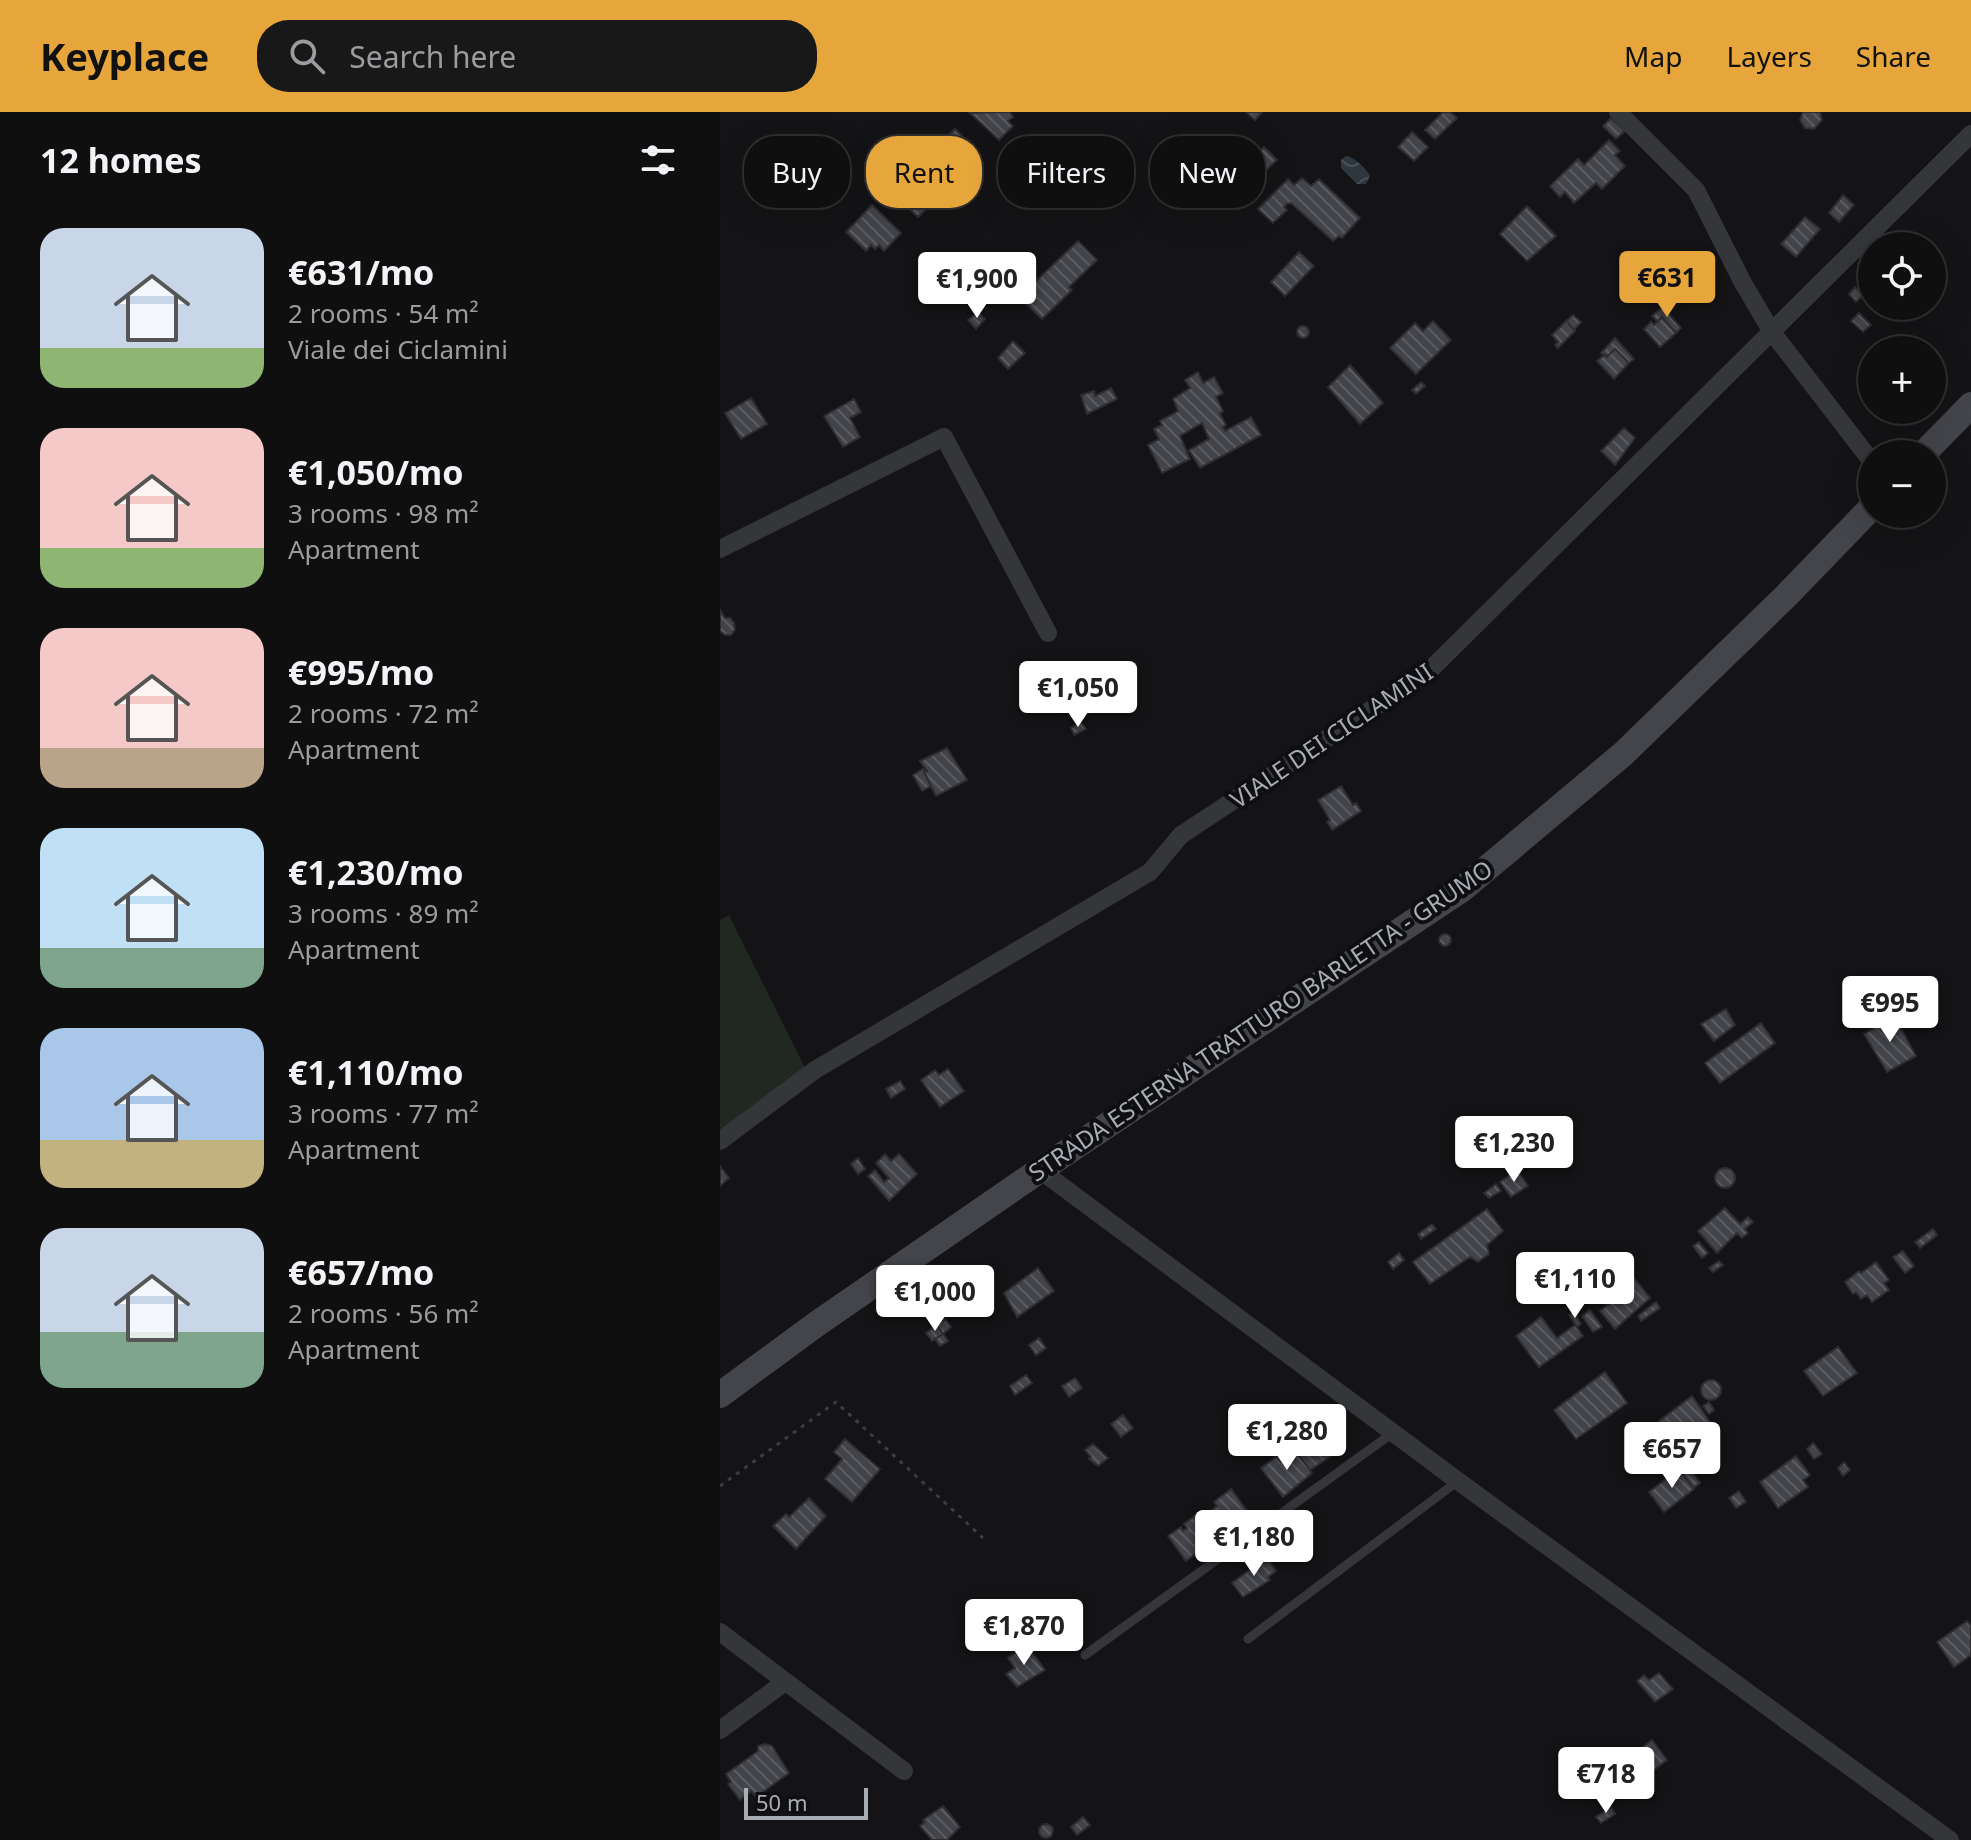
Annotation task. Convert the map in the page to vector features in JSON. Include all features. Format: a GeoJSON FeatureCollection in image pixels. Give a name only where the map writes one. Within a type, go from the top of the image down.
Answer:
{"type":"FeatureCollection","features":[{"type":"Feature","properties":{"kind":"street"},"geometry":{"type":"LineString","coordinates":[[1618,112],[1696,190],[1743,283],[1772,332],[1858,444]]}},
{"type":"Feature","properties":{"kind":"street","name":"VIALE DEI CICLAMINI"},"geometry":{"type":"LineString","coordinates":[[720,1141],[815,1070],[1150,872],[1181,835],[1428,672],[1971,134]]}},
{"type":"Feature","properties":{"kind":"street"},"geometry":{"type":"LineString","coordinates":[[1937,440],[1971,405]]}},
{"type":"Feature","properties":{"kind":"street"},"geometry":{"type":"LineString","coordinates":[[720,549],[944,437],[1048,633]]}},
{"type":"Feature","properties":{"kind":"street","name":"STRADA ESTERNA TRATTURO BARLETTA - GRUMO"},"geometry":{"type":"LineString","coordinates":[[720,1395],[818,1323],[1040,1170],[1461,890],[1623,754],[1858,521]]}},
{"type":"Feature","properties":{"kind":"street"},"geometry":{"type":"LineString","coordinates":[[1040,1170],[1458,1481],[1950,1840]]}},
{"type":"Feature","properties":{"kind":"street"},"geometry":{"type":"LineString","coordinates":[[720,1632],[904,1771]]}},
{"type":"Feature","properties":{"kind":"street"},"geometry":{"type":"LineString","coordinates":[[720,1730],[785,1682]]}},
{"type":"Feature","properties":{"kind":"lane"},"geometry":{"type":"LineString","coordinates":[[1085,1655],[1394,1432]]}},
{"type":"Feature","properties":{"kind":"lane"},"geometry":{"type":"LineString","coordinates":[[1248,1639],[1458,1481]]}},
{"type":"Feature","properties":{"kind":"path"},"geometry":{"type":"LineString","coordinates":[[720,1486],[836,1402],[983,1538]]}},
{"type":"Feature","properties":{"kind":"shaded area"},"geometry":{"type":"Polygon","coordinates":[[[729,915],[806,1070],[720,1134],[720,920],[729,915]]]}},
{"type":"Feature","properties":{"kind":"water"},"geometry":{"type":"Polygon","coordinates":[[[1346,156],[1363,166],[1368,173],[1370,176],[1366,184],[1357,184],[1341,168],[1341,160],[1346,156]]]}},
{"type":"Feature","properties":{"kind":"building"},"geometry":{"type":"Polygon","coordinates":[[[1009,112],[1013,117],[1008,121],[1013,126],[998,139],[970,113],[1009,112]]]}},
{"type":"Feature","properties":{"kind":"building"},"geometry":{"type":"Polygon","coordinates":[[[1246,112],[1262,112],[1255,120],[1246,112]]]}},
{"type":"Feature","properties":{"kind":"building"},"geometry":{"type":"Polygon","coordinates":[[[1443,112],[1450,112],[1457,118],[1435,139],[1425,130],[1443,112]]]}},
{"type":"Feature","properties":{"kind":"building"},"geometry":{"type":"Polygon","coordinates":[[[1803,112],[1820,112],[1822,120],[1814,129],[1805,128],[1800,120],[1803,112]]]}},
{"type":"Feature","properties":{"kind":"building"},"geometry":{"type":"Polygon","coordinates":[[[1611,118],[1625,131],[1616,139],[1603,126],[1611,118]]]}},
{"type":"Feature","properties":{"kind":"building"},"geometry":{"type":"Polygon","coordinates":[[[955,129],[962,136],[948,136],[955,129]]]}},
{"type":"Feature","properties":{"kind":"building"},"geometry":{"type":"Polygon","coordinates":[[[1412,132],[1428,147],[1414,161],[1398,147],[1412,132]]]}},
{"type":"Feature","properties":{"kind":"building"},"geometry":{"type":"Polygon","coordinates":[[[1609,140],[1620,151],[1615,155],[1625,166],[1602,189],[1596,183],[1574,203],[1565,192],[1560,197],[1550,186],[1578,159],[1584,165],[1609,140]]]}},
{"type":"Feature","properties":{"kind":"building"},"geometry":{"type":"Polygon","coordinates":[[[1265,148],[1277,160],[1265,171],[1265,148]]]}},
{"type":"Feature","properties":{"kind":"building"},"geometry":{"type":"Polygon","coordinates":[[[1302,178],[1311,186],[1319,179],[1360,218],[1342,238],[1339,236],[1333,241],[1291,203],[1284,207],[1287,210],[1273,223],[1258,209],[1265,208],[1265,202],[1288,179],[1294,185],[1302,178]]]}},
{"type":"Feature","properties":{"kind":"building"},"geometry":{"type":"Polygon","coordinates":[[[1843,195],[1854,205],[1839,222],[1829,213],[1843,195]]]}},
{"type":"Feature","properties":{"kind":"building"},"geometry":{"type":"Polygon","coordinates":[[[1527,206],[1556,236],[1527,261],[1500,234],[1527,206]]]}},
{"type":"Feature","properties":{"kind":"building"},"geometry":{"type":"Polygon","coordinates":[[[869,208],[875,208],[901,233],[884,251],[879,245],[875,249],[871,245],[866,251],[846,232],[869,208]]]}},
{"type":"Feature","properties":{"kind":"building"},"geometry":{"type":"Polygon","coordinates":[[[909,208],[927,208],[918,217],[909,208]]]}},
{"type":"Feature","properties":{"kind":"building"},"geometry":{"type":"Polygon","coordinates":[[[1805,217],[1820,229],[1796,257],[1781,244],[1805,217]]]}},
{"type":"Feature","properties":{"kind":"building"},"geometry":{"type":"Polygon","coordinates":[[[1078,241],[1097,260],[1042,319],[1019,297],[1078,241]]]}},
{"type":"Feature","properties":{"kind":"building"},"geometry":{"type":"Polygon","coordinates":[[[1299,252],[1314,266],[1285,296],[1271,282],[1299,252]]]}},
{"type":"Feature","properties":{"kind":"building"},"geometry":{"type":"Polygon","coordinates":[[[1855,287],[1858,300],[1856,302],[1849,294],[1855,287]]]}},
{"type":"Feature","properties":{"kind":"building"},"geometry":{"type":"Polygon","coordinates":[[[1663,307],[1681,328],[1676,333],[1662,317],[1658,322],[1652,316],[1663,307]]]}},
{"type":"Feature","properties":{"kind":"building"},"geometry":{"type":"Polygon","coordinates":[[[978,312],[985,319],[976,329],[968,320],[978,312]]]}},
{"type":"Feature","properties":{"kind":"building"},"geometry":{"type":"Polygon","coordinates":[[[1858,314],[1858,320],[1866,320],[1871,325],[1863,332],[1851,321],[1858,314]]]}},
{"type":"Feature","properties":{"kind":"building"},"geometry":{"type":"Polygon","coordinates":[[[1573,315],[1581,322],[1574,330],[1566,321],[1573,315]]]}},
{"type":"Feature","properties":{"kind":"building"},"geometry":{"type":"Polygon","coordinates":[[[1662,317],[1676,333],[1660,347],[1644,329],[1662,317]]]}},
{"type":"Feature","properties":{"kind":"building"},"geometry":{"type":"Polygon","coordinates":[[[1433,321],[1451,340],[1416,374],[1390,348],[1415,323],[1423,331],[1433,321]]]}},
{"type":"Feature","properties":{"kind":"building"},"geometry":{"type":"Polygon","coordinates":[[[1566,321],[1575,331],[1558,348],[1555,345],[1558,342],[1552,335],[1566,321]]]}},
{"type":"Feature","properties":{"kind":"building"},"geometry":{"type":"Polygon","coordinates":[[[1303,326],[1309,332],[1303,338],[1297,332],[1303,326]]]}},
{"type":"Feature","properties":{"kind":"building"},"geometry":{"type":"Polygon","coordinates":[[[1615,338],[1634,359],[1629,363],[1615,349],[1607,357],[1601,353],[1615,338]]]}},
{"type":"Feature","properties":{"kind":"building"},"geometry":{"type":"Polygon","coordinates":[[[1013,341],[1025,353],[1008,369],[998,358],[1013,341]]]}},
{"type":"Feature","properties":{"kind":"building"},"geometry":{"type":"Polygon","coordinates":[[[1615,349],[1629,363],[1614,379],[1597,361],[1615,349]]]}},
{"type":"Feature","properties":{"kind":"building"},"geometry":{"type":"Polygon","coordinates":[[[1350,365],[1383,403],[1360,424],[1328,387],[1350,365]]]}},
{"type":"Feature","properties":{"kind":"building"},"geometry":{"type":"Polygon","coordinates":[[[1198,372],[1203,383],[1214,377],[1223,393],[1216,397],[1223,411],[1220,414],[1226,425],[1223,427],[1225,431],[1251,417],[1261,435],[1200,468],[1189,450],[1209,439],[1202,423],[1180,436],[1190,459],[1162,473],[1148,445],[1159,439],[1154,429],[1162,425],[1160,421],[1178,411],[1173,399],[1190,388],[1185,380],[1198,372]]]}},
{"type":"Feature","properties":{"kind":"building"},"geometry":{"type":"Polygon","coordinates":[[[1421,382],[1425,386],[1416,394],[1412,390],[1421,382]]]}},
{"type":"Feature","properties":{"kind":"building"},"geometry":{"type":"Polygon","coordinates":[[[1111,388],[1117,399],[1087,414],[1081,395],[1094,391],[1095,396],[1111,388]]]}},
{"type":"Feature","properties":{"kind":"building"},"geometry":{"type":"Polygon","coordinates":[[[751,398],[767,424],[741,439],[725,413],[751,398]]]}},
{"type":"Feature","properties":{"kind":"building"},"geometry":{"type":"Polygon","coordinates":[[[854,399],[861,412],[850,418],[860,437],[843,447],[824,416],[854,399]]]}},
{"type":"Feature","properties":{"kind":"building"},"geometry":{"type":"Polygon","coordinates":[[[1624,428],[1635,438],[1615,465],[1601,451],[1624,428]]]}},
{"type":"Feature","properties":{"kind":"building"},"geometry":{"type":"Polygon","coordinates":[[[720,610],[725,618],[730,618],[734,623],[735,630],[731,635],[720,631],[720,610]]]}},
{"type":"Feature","properties":{"kind":"building"},"geometry":{"type":"Polygon","coordinates":[[[1085,700],[1092,707],[1085,714],[1078,707],[1085,700]]]}},
{"type":"Feature","properties":{"kind":"building"},"geometry":{"type":"Polygon","coordinates":[[[1081,722],[1086,729],[1074,735],[1071,728],[1081,722]]]}},
{"type":"Feature","properties":{"kind":"building"},"geometry":{"type":"Polygon","coordinates":[[[947,748],[967,780],[936,796],[920,761],[947,748]]]}},
{"type":"Feature","properties":{"kind":"building"},"geometry":{"type":"Polygon","coordinates":[[[923,769],[931,786],[922,791],[913,775],[923,769]]]}},
{"type":"Feature","properties":{"kind":"building"},"geometry":{"type":"Polygon","coordinates":[[[1341,786],[1353,805],[1356,803],[1361,811],[1332,830],[1327,822],[1330,820],[1318,800],[1341,786]]]}},
{"type":"Feature","properties":{"kind":"building"},"geometry":{"type":"Polygon","coordinates":[[[1445,934],[1451,940],[1445,946],[1439,940],[1445,934]]]}},
{"type":"Feature","properties":{"kind":"building"},"geometry":{"type":"Polygon","coordinates":[[[1726,1009],[1735,1025],[1714,1041],[1701,1024],[1726,1009]]]}},
{"type":"Feature","properties":{"kind":"building"},"geometry":{"type":"Polygon","coordinates":[[[1894,1016],[1916,1056],[1887,1072],[1864,1034],[1894,1016]]]}},
{"type":"Feature","properties":{"kind":"building"},"geometry":{"type":"Polygon","coordinates":[[[1761,1023],[1775,1043],[1720,1083],[1705,1063],[1761,1023]]]}},
{"type":"Feature","properties":{"kind":"building"},"geometry":{"type":"Polygon","coordinates":[[[948,1069],[964,1091],[940,1107],[921,1080],[935,1070],[939,1075],[948,1069]]]}},
{"type":"Feature","properties":{"kind":"building"},"geometry":{"type":"Polygon","coordinates":[[[900,1081],[905,1089],[891,1098],[886,1089],[900,1081]]]}},
{"type":"Feature","properties":{"kind":"building"},"geometry":{"type":"Polygon","coordinates":[[[885,1154],[891,1161],[899,1154],[917,1174],[889,1201],[868,1176],[875,1170],[884,1182],[889,1178],[876,1163],[885,1154]]]}},
{"type":"Feature","properties":{"kind":"building"},"geometry":{"type":"Polygon","coordinates":[[[858,1158],[865,1169],[858,1174],[851,1164],[858,1158]]]}},
{"type":"Feature","properties":{"kind":"building"},"geometry":{"type":"Polygon","coordinates":[[[720,1166],[729,1178],[720,1186],[720,1166]]]}},
{"type":"Feature","properties":{"kind":"building"},"geometry":{"type":"Polygon","coordinates":[[[1725,1168],[1732,1171],[1735,1178],[1732,1185],[1725,1188],[1718,1185],[1715,1178],[1718,1171],[1725,1168]]]}},
{"type":"Feature","properties":{"kind":"building"},"geometry":{"type":"Polygon","coordinates":[[[1517,1170],[1528,1186],[1511,1197],[1500,1182],[1517,1170]]]}},
{"type":"Feature","properties":{"kind":"building"},"geometry":{"type":"Polygon","coordinates":[[[1496,1184],[1501,1191],[1489,1198],[1484,1193],[1496,1184]]]}},
{"type":"Feature","properties":{"kind":"building"},"geometry":{"type":"Polygon","coordinates":[[[1725,1208],[1740,1224],[1748,1217],[1753,1222],[1745,1229],[1748,1233],[1742,1238],[1737,1233],[1717,1253],[1698,1231],[1725,1208]]]}},
{"type":"Feature","properties":{"kind":"building"},"geometry":{"type":"Polygon","coordinates":[[[1487,1209],[1503,1231],[1487,1245],[1489,1254],[1478,1262],[1470,1257],[1430,1284],[1413,1262],[1487,1209]]]}},
{"type":"Feature","properties":{"kind":"building"},"geometry":{"type":"Polygon","coordinates":[[[1432,1224],[1436,1229],[1421,1239],[1418,1234],[1432,1224]]]}},
{"type":"Feature","properties":{"kind":"building"},"geometry":{"type":"Polygon","coordinates":[[[1933,1229],[1937,1235],[1920,1248],[1915,1242],[1933,1229]]]}},
{"type":"Feature","properties":{"kind":"building"},"geometry":{"type":"Polygon","coordinates":[[[1699,1242],[1708,1253],[1702,1258],[1693,1246],[1699,1242]]]}},
{"type":"Feature","properties":{"kind":"building"},"geometry":{"type":"Polygon","coordinates":[[[1903,1251],[1914,1266],[1905,1273],[1893,1257],[1903,1251]]]}},
{"type":"Feature","properties":{"kind":"building"},"geometry":{"type":"Polygon","coordinates":[[[1399,1253],[1404,1260],[1393,1269],[1388,1262],[1399,1253]]]}},
{"type":"Feature","properties":{"kind":"building"},"geometry":{"type":"Polygon","coordinates":[[[1719,1261],[1723,1265],[1713,1272],[1709,1268],[1719,1261]]]}},
{"type":"Feature","properties":{"kind":"building"},"geometry":{"type":"Polygon","coordinates":[[[1876,1262],[1889,1280],[1884,1283],[1889,1290],[1872,1302],[1867,1295],[1861,1299],[1856,1292],[1853,1294],[1845,1282],[1876,1262]]]}},
{"type":"Feature","properties":{"kind":"building"},"geometry":{"type":"Polygon","coordinates":[[[1038,1268],[1054,1291],[1017,1317],[1004,1293],[1038,1268]]]}},
{"type":"Feature","properties":{"kind":"building"},"geometry":{"type":"Polygon","coordinates":[[[1630,1273],[1650,1298],[1615,1329],[1600,1311],[1617,1297],[1610,1290],[1630,1273]]]}},
{"type":"Feature","properties":{"kind":"building"},"geometry":{"type":"Polygon","coordinates":[[[1656,1302],[1660,1308],[1641,1321],[1638,1316],[1656,1302]]]}},
{"type":"Feature","properties":{"kind":"building"},"geometry":{"type":"Polygon","coordinates":[[[1590,1310],[1602,1327],[1593,1332],[1582,1316],[1590,1310]]]}},
{"type":"Feature","properties":{"kind":"building"},"geometry":{"type":"Polygon","coordinates":[[[1573,1312],[1581,1324],[1577,1327],[1569,1315],[1573,1312]]]}},
{"type":"Feature","properties":{"kind":"building"},"geometry":{"type":"Polygon","coordinates":[[[1541,1317],[1557,1338],[1575,1325],[1583,1336],[1539,1367],[1516,1336],[1541,1317]]]}},
{"type":"Feature","properties":{"kind":"building"},"geometry":{"type":"Polygon","coordinates":[[[945,1319],[951,1327],[943,1334],[937,1325],[945,1319]]]}},
{"type":"Feature","properties":{"kind":"building"},"geometry":{"type":"Polygon","coordinates":[[[937,1325],[943,1334],[932,1341],[926,1333],[937,1325]]]}},
{"type":"Feature","properties":{"kind":"building"},"geometry":{"type":"Polygon","coordinates":[[[943,1334],[948,1341],[940,1346],[935,1339],[943,1334]]]}},
{"type":"Feature","properties":{"kind":"building"},"geometry":{"type":"Polygon","coordinates":[[[1039,1338],[1046,1348],[1036,1355],[1029,1345],[1039,1338]]]}},
{"type":"Feature","properties":{"kind":"building"},"geometry":{"type":"Polygon","coordinates":[[[1838,1347],[1857,1373],[1823,1396],[1804,1371],[1838,1347]]]}},
{"type":"Feature","properties":{"kind":"building"},"geometry":{"type":"Polygon","coordinates":[[[1605,1372],[1627,1403],[1576,1439],[1554,1410],[1605,1372]]]}},
{"type":"Feature","properties":{"kind":"building"},"geometry":{"type":"Polygon","coordinates":[[[1026,1375],[1032,1383],[1015,1395],[1010,1386],[1026,1375]]]}},
{"type":"Feature","properties":{"kind":"building"},"geometry":{"type":"Polygon","coordinates":[[[1075,1378],[1082,1388],[1069,1397],[1062,1386],[1075,1378]]]}},
{"type":"Feature","properties":{"kind":"building"},"geometry":{"type":"Polygon","coordinates":[[[1711,1380],[1718,1383],[1721,1390],[1718,1397],[1711,1400],[1704,1397],[1701,1390],[1704,1383],[1711,1380]]]}},
{"type":"Feature","properties":{"kind":"building"},"geometry":{"type":"Polygon","coordinates":[[[1692,1396],[1710,1422],[1683,1447],[1679,1441],[1675,1444],[1659,1421],[1692,1396]]]}},
{"type":"Feature","properties":{"kind":"building"},"geometry":{"type":"Polygon","coordinates":[[[1709,1402],[1714,1410],[1709,1414],[1703,1406],[1709,1402]]]}},
{"type":"Feature","properties":{"kind":"building"},"geometry":{"type":"Polygon","coordinates":[[[1123,1415],[1133,1428],[1121,1437],[1111,1424],[1123,1415]]]}},
{"type":"Feature","properties":{"kind":"building"},"geometry":{"type":"Polygon","coordinates":[[[1322,1421],[1342,1449],[1310,1470],[1291,1445],[1322,1421]]]}},
{"type":"Feature","properties":{"kind":"building"},"geometry":{"type":"Polygon","coordinates":[[[845,1439],[880,1469],[852,1502],[825,1479],[842,1459],[834,1452],[845,1439]]]}},
{"type":"Feature","properties":{"kind":"building"},"geometry":{"type":"Polygon","coordinates":[[[1813,1443],[1822,1454],[1814,1459],[1807,1449],[1813,1443]]]}},
{"type":"Feature","properties":{"kind":"building"},"geometry":{"type":"Polygon","coordinates":[[[1093,1444],[1108,1458],[1098,1466],[1089,1459],[1091,1457],[1085,1450],[1093,1444]]]}},
{"type":"Feature","properties":{"kind":"building"},"geometry":{"type":"Polygon","coordinates":[[[1295,1450],[1312,1473],[1283,1497],[1261,1468],[1280,1454],[1284,1459],[1295,1450]]]}},
{"type":"Feature","properties":{"kind":"building"},"geometry":{"type":"Polygon","coordinates":[[[1796,1456],[1810,1475],[1803,1480],[1808,1487],[1778,1508],[1760,1482],[1796,1456]]]}},
{"type":"Feature","properties":{"kind":"building"},"geometry":{"type":"Polygon","coordinates":[[[1844,1462],[1850,1470],[1843,1476],[1838,1468],[1844,1462]]]}},
{"type":"Feature","properties":{"kind":"building"},"geometry":{"type":"Polygon","coordinates":[[[1687,1465],[1700,1483],[1693,1488],[1680,1470],[1687,1465]]]}},
{"type":"Feature","properties":{"kind":"building"},"geometry":{"type":"Polygon","coordinates":[[[1679,1469],[1694,1489],[1664,1512],[1649,1492],[1679,1469]]]}},
{"type":"Feature","properties":{"kind":"building"},"geometry":{"type":"Polygon","coordinates":[[[1231,1489],[1254,1520],[1241,1530],[1237,1525],[1220,1537],[1204,1516],[1217,1506],[1214,1502],[1231,1489]]]}},
{"type":"Feature","properties":{"kind":"building"},"geometry":{"type":"Polygon","coordinates":[[[1739,1491],[1746,1502],[1736,1508],[1729,1498],[1739,1491]]]}},
{"type":"Feature","properties":{"kind":"building"},"geometry":{"type":"Polygon","coordinates":[[[809,1498],[826,1516],[796,1549],[773,1526],[786,1514],[789,1517],[809,1498]]]}},
{"type":"Feature","properties":{"kind":"building"},"geometry":{"type":"Polygon","coordinates":[[[1201,1511],[1219,1536],[1186,1561],[1168,1536],[1181,1527],[1183,1531],[1187,1528],[1184,1524],[1201,1511]]]}},
{"type":"Feature","properties":{"kind":"building"},"geometry":{"type":"Polygon","coordinates":[[[1263,1560],[1266,1563],[1269,1561],[1276,1571],[1268,1577],[1270,1580],[1243,1597],[1232,1583],[1263,1560]]]}},
{"type":"Feature","properties":{"kind":"building"},"geometry":{"type":"Polygon","coordinates":[[[1967,1621],[1971,1626],[1971,1655],[1954,1667],[1937,1642],[1967,1621]]]}},
{"type":"Feature","properties":{"kind":"building"},"geometry":{"type":"Polygon","coordinates":[[[1022,1647],[1025,1652],[1029,1648],[1045,1670],[1017,1687],[1006,1674],[1015,1668],[1008,1658],[1022,1647]]]}},
{"type":"Feature","properties":{"kind":"building"},"geometry":{"type":"Polygon","coordinates":[[[1659,1673],[1673,1689],[1655,1702],[1637,1681],[1644,1675],[1649,1680],[1659,1673]]]}},
{"type":"Feature","properties":{"kind":"building"},"geometry":{"type":"Polygon","coordinates":[[[1652,1740],[1667,1760],[1641,1780],[1626,1760],[1652,1740]]]}},
{"type":"Feature","properties":{"kind":"building"},"geometry":{"type":"Polygon","coordinates":[[[758,1746],[772,1746],[789,1773],[756,1797],[751,1791],[740,1800],[728,1784],[731,1782],[726,1774],[758,1751],[758,1746]]]}},
{"type":"Feature","properties":{"kind":"building"},"geometry":{"type":"Polygon","coordinates":[[[1603,1760],[1614,1772],[1618,1766],[1624,1771],[1607,1789],[1599,1783],[1602,1778],[1593,1768],[1603,1760]]]}},
{"type":"Feature","properties":{"kind":"building"},"geometry":{"type":"Polygon","coordinates":[[[943,1806],[960,1827],[947,1840],[932,1840],[920,1826],[925,1822],[923,1820],[943,1806]]]}},
{"type":"Feature","properties":{"kind":"building"},"geometry":{"type":"Polygon","coordinates":[[[1611,1807],[1615,1814],[1601,1823],[1596,1817],[1611,1807]]]}},
{"type":"Feature","properties":{"kind":"building"},"geometry":{"type":"Polygon","coordinates":[[[1083,1817],[1090,1825],[1077,1835],[1071,1827],[1083,1817]]]}},
{"type":"Feature","properties":{"kind":"building"},"geometry":{"type":"Polygon","coordinates":[[[1046,1824],[1053,1831],[1046,1838],[1039,1831],[1046,1824]]]}}]}
